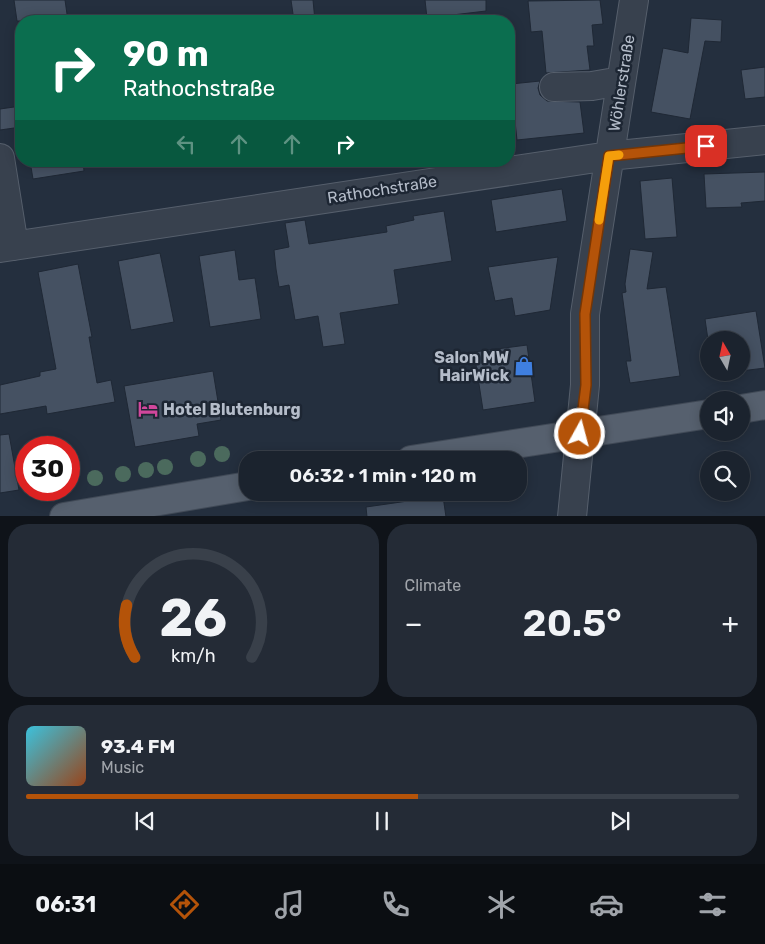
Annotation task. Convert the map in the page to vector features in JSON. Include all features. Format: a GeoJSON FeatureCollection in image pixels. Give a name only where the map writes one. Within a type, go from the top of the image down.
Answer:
{"type":"FeatureCollection","features":[{"type":"Feature","properties":{"kind":"main road"},"geometry":{"type":"LineString","coordinates":[[750,408],[765,405]]}},
{"type":"Feature","properties":{"kind":"main road"},"geometry":{"type":"LineString","coordinates":[[470,451],[700,415]]}},
{"type":"Feature","properties":{"kind":"main road"},"geometry":{"type":"LineString","coordinates":[[64,516],[239,487]]}},
{"type":"Feature","properties":{"kind":"street","name":"Wöhlerstraße"},"geometry":{"type":"LineString","coordinates":[[572,516],[586,385],[585,314],[634,0]]}},
{"type":"Feature","properties":{"kind":"street"},"geometry":{"type":"LineString","coordinates":[[554,87],[592,86],[621,80]]}},
{"type":"Feature","properties":{"kind":"street","name":"Rathochstraße"},"geometry":{"type":"LineString","coordinates":[[7,247],[609,156],[765,140]]}},
{"type":"Feature","properties":{"kind":"street"},"geometry":{"type":"LineString","coordinates":[[0,158],[7,247]]}},
{"type":"Feature","properties":{"kind":"building"},"geometry":{"type":"Polygon","coordinates":[[[14,0],[65,0],[67,15],[16,15],[14,0]]]}},
{"type":"Feature","properties":{"kind":"building"},"geometry":{"type":"Polygon","coordinates":[[[291,0],[313,0],[314,15],[293,15],[291,0]]]}},
{"type":"Feature","properties":{"kind":"building"},"geometry":{"type":"Polygon","coordinates":[[[425,0],[486,0],[486,11],[452,15],[427,15],[425,0]]]}},
{"type":"Feature","properties":{"kind":"building"},"geometry":{"type":"Polygon","coordinates":[[[600,0],[603,24],[592,25],[594,46],[587,46],[590,70],[546,73],[542,31],[531,32],[528,1],[600,0]]]}},
{"type":"Feature","properties":{"kind":"building"},"geometry":{"type":"Polygon","coordinates":[[[691,18],[722,20],[721,42],[705,41],[690,119],[651,112],[663,48],[688,53],[691,18]]]}},
{"type":"Feature","properties":{"kind":"building"},"geometry":{"type":"Polygon","coordinates":[[[765,67],[765,97],[745,99],[741,70],[765,67]]]}},
{"type":"Feature","properties":{"kind":"building"},"geometry":{"type":"Polygon","coordinates":[[[540,81],[538,88],[540,95],[547,101],[580,102],[584,133],[517,140],[515,84],[540,81]]]}},
{"type":"Feature","properties":{"kind":"building"},"geometry":{"type":"Polygon","coordinates":[[[15,107],[15,128],[0,130],[0,109],[15,107]]]}},
{"type":"Feature","properties":{"kind":"building"},"geometry":{"type":"Polygon","coordinates":[[[31,167],[84,167],[84,171],[33,179],[31,167]]]}},
{"type":"Feature","properties":{"kind":"building"},"geometry":{"type":"Polygon","coordinates":[[[765,172],[765,201],[741,203],[742,207],[706,208],[704,174],[765,172]]]}},
{"type":"Feature","properties":{"kind":"building"},"geometry":{"type":"Polygon","coordinates":[[[672,178],[677,237],[645,239],[640,181],[672,178]]]}},
{"type":"Feature","properties":{"kind":"building"},"geometry":{"type":"Polygon","coordinates":[[[562,189],[567,221],[496,232],[491,200],[562,189]]]}},
{"type":"Feature","properties":{"kind":"building"},"geometry":{"type":"Polygon","coordinates":[[[444,211],[452,261],[394,270],[399,304],[340,313],[345,344],[323,347],[318,316],[295,320],[289,285],[279,287],[274,250],[289,247],[285,223],[305,220],[309,244],[387,232],[386,226],[414,220],[413,216],[444,211]]]}},
{"type":"Feature","properties":{"kind":"building"},"geometry":{"type":"Polygon","coordinates":[[[630,249],[653,252],[647,289],[666,287],[680,376],[630,383],[626,361],[631,361],[622,293],[626,292],[625,284],[630,249]]]}},
{"type":"Feature","properties":{"kind":"building"},"geometry":{"type":"Polygon","coordinates":[[[235,250],[239,280],[255,278],[261,319],[210,327],[199,256],[235,250]]]}},
{"type":"Feature","properties":{"kind":"building"},"geometry":{"type":"Polygon","coordinates":[[[160,253],[174,322],[131,330],[118,261],[160,253]]]}},
{"type":"Feature","properties":{"kind":"building"},"geometry":{"type":"Polygon","coordinates":[[[558,257],[550,310],[515,316],[512,298],[495,301],[488,267],[558,257]]]}},
{"type":"Feature","properties":{"kind":"building"},"geometry":{"type":"Polygon","coordinates":[[[78,264],[92,337],[89,337],[97,383],[111,380],[115,402],[47,414],[46,406],[0,414],[0,385],[40,376],[40,372],[56,369],[38,272],[78,264]]]}},
{"type":"Feature","properties":{"kind":"building"},"geometry":{"type":"Polygon","coordinates":[[[756,311],[765,368],[750,370],[750,331],[707,331],[705,319],[756,311]]]}},
{"type":"Feature","properties":{"kind":"building"},"geometry":{"type":"Polygon","coordinates":[[[527,345],[535,402],[483,410],[474,352],[527,345]]]}},
{"type":"Feature","properties":{"kind":"building"},"geometry":{"type":"Polygon","coordinates":[[[213,371],[221,420],[197,424],[199,436],[135,447],[124,386],[213,371]]]}},
{"type":"Feature","properties":{"kind":"building"},"geometry":{"type":"Polygon","coordinates":[[[9,434],[15,468],[15,491],[0,493],[0,435],[9,434]]]}},
{"type":"Feature","properties":{"kind":"building"},"geometry":{"type":"Polygon","coordinates":[[[408,501],[444,501],[446,516],[367,516],[366,507],[408,501]]]}},
{"type":"Feature","properties":{"kind":"slow traffic"},"geometry":{"type":"LineString","coordinates":[[599,220],[609,156],[619,155]]}},
{"type":"Feature","properties":{"kind":"place","name":"Salon MW HairWick"},"geometry":{"type":"Point","coordinates":[524,366]}},
{"type":"Feature","properties":{"kind":"place","name":"Hotel Blutenburg"},"geometry":{"type":"Point","coordinates":[148,409]}},
{"type":"Feature","properties":{"kind":"route"},"geometry":{"type":"LineString","coordinates":[[580,434],[586,385],[585,314],[609,156],[706,146]]}}]}
